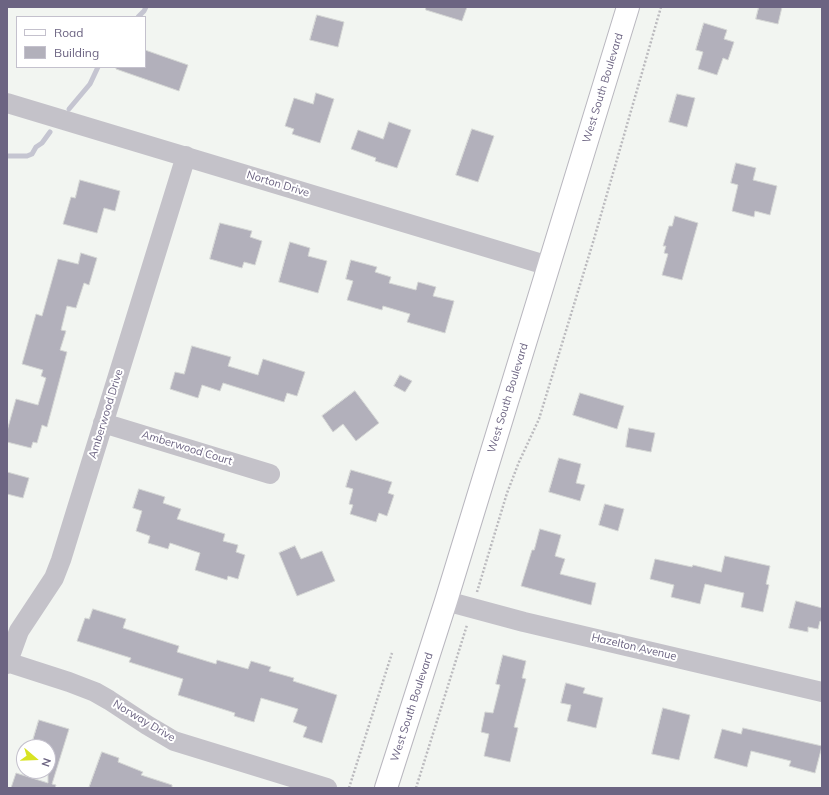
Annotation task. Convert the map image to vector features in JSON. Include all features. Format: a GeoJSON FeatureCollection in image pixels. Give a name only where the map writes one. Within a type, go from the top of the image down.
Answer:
{"type":"FeatureCollection","features":[{"type":"Feature","properties":{"kind":"street","name":"West South Boulevard"},"geometry":{"type":"LineString","coordinates":[[386,788],[446,601],[628,7]]}},
{"type":"Feature","properties":{"kind":"street","name":"Norton Drive"},"geometry":{"type":"LineString","coordinates":[[7,103],[549,266]]}},
{"type":"Feature","properties":{"kind":"street","name":"Amberwood Drive"},"geometry":{"type":"LineString","coordinates":[[7,663],[19,631],[49,586],[58,568],[186,156]]}},
{"type":"Feature","properties":{"kind":"street","name":"Amberwood Court"},"geometry":{"type":"LineString","coordinates":[[103,423],[270,474]]}},
{"type":"Feature","properties":{"kind":"street","name":"Hazelton Avenue"},"geometry":{"type":"LineString","coordinates":[[446,601],[524,622],[822,692]]}},
{"type":"Feature","properties":{"kind":"street","name":"Norway Drive"},"geometry":{"type":"LineString","coordinates":[[7,663],[69,682],[95,692],[174,741],[327,788]]}},
{"type":"Feature","properties":{"kind":"path"},"geometry":{"type":"LineString","coordinates":[[478,590],[507,493],[519,462],[539,419],[597,232],[661,7]]}},
{"type":"Feature","properties":{"kind":"path"},"geometry":{"type":"LineString","coordinates":[[416,788],[467,625]]}},
{"type":"Feature","properties":{"kind":"path"},"geometry":{"type":"LineString","coordinates":[[349,788],[392,653]]}},
{"type":"Feature","properties":{"kind":"building"},"geometry":{"type":"Polygon","coordinates":[[[426,7],[467,7],[462,21],[426,10],[426,7]]]}},
{"type":"Feature","properties":{"kind":"building"},"geometry":{"type":"Polygon","coordinates":[[[759,7],[782,7],[778,24],[756,19],[759,7]]]}},
{"type":"Feature","properties":{"kind":"building"},"geometry":{"type":"Polygon","coordinates":[[[317,15],[344,22],[338,47],[310,40],[317,15]]]}},
{"type":"Feature","properties":{"kind":"building"},"geometry":{"type":"Polygon","coordinates":[[[704,23],[727,30],[724,39],[734,42],[728,60],[723,58],[717,75],[698,69],[703,52],[696,50],[704,23]]]}},
{"type":"Feature","properties":{"kind":"building"},"geometry":{"type":"Polygon","coordinates":[[[146,50],[188,65],[179,91],[116,69],[146,68],[146,50]]]}},
{"type":"Feature","properties":{"kind":"building"},"geometry":{"type":"Polygon","coordinates":[[[316,93],[334,99],[320,143],[292,134],[294,129],[285,126],[294,98],[313,104],[316,93]]]}},
{"type":"Feature","properties":{"kind":"building"},"geometry":{"type":"Polygon","coordinates":[[[677,94],[695,98],[687,127],[669,122],[677,94]]]}},
{"type":"Feature","properties":{"kind":"building"},"geometry":{"type":"Polygon","coordinates":[[[389,122],[411,130],[397,168],[375,161],[376,158],[351,149],[358,130],[383,139],[389,122]]]}},
{"type":"Feature","properties":{"kind":"building"},"geometry":{"type":"Polygon","coordinates":[[[472,129],[494,136],[478,182],[456,175],[472,129]]]}},
{"type":"Feature","properties":{"kind":"building"},"geometry":{"type":"Polygon","coordinates":[[[736,163],[756,168],[753,180],[777,186],[770,215],[755,211],[754,217],[732,211],[738,185],[731,183],[736,163]]]}},
{"type":"Feature","properties":{"kind":"building"},"geometry":{"type":"Polygon","coordinates":[[[80,180],[120,191],[115,211],[104,208],[97,233],[63,224],[71,197],[75,198],[80,180]]]}},
{"type":"Feature","properties":{"kind":"building"},"geometry":{"type":"Polygon","coordinates":[[[675,216],[698,223],[682,280],[662,275],[668,254],[664,253],[666,246],[663,246],[669,226],[672,226],[675,216]]]}},
{"type":"Feature","properties":{"kind":"building"},"geometry":{"type":"Polygon","coordinates":[[[220,223],[252,231],[250,237],[262,241],[255,265],[244,262],[242,268],[210,259],[220,223]]]}},
{"type":"Feature","properties":{"kind":"building"},"geometry":{"type":"Polygon","coordinates":[[[290,242],[310,248],[308,256],[327,261],[318,293],[279,282],[290,242]]]}},
{"type":"Feature","properties":{"kind":"building"},"geometry":{"type":"Polygon","coordinates":[[[81,253],[97,258],[89,285],[84,283],[76,308],[67,306],[61,330],[66,331],[60,350],[67,352],[47,427],[42,425],[37,443],[33,442],[31,448],[7,442],[7,431],[16,399],[38,405],[46,378],[41,376],[43,370],[22,364],[36,314],[42,316],[58,259],[78,264],[81,253]]]}},
{"type":"Feature","properties":{"kind":"building"},"geometry":{"type":"Polygon","coordinates":[[[351,260],[377,267],[375,272],[391,277],[389,283],[416,290],[418,282],[436,287],[433,296],[454,301],[445,333],[407,322],[410,314],[383,306],[382,310],[347,300],[353,281],[346,279],[351,260]]]}},
{"type":"Feature","properties":{"kind":"building"},"geometry":{"type":"Polygon","coordinates":[[[192,346],[231,357],[228,366],[258,375],[263,359],[305,372],[297,396],[287,393],[284,402],[223,383],[220,391],[202,385],[198,398],[170,389],[175,372],[184,374],[192,346]]]}},
{"type":"Feature","properties":{"kind":"building"},"geometry":{"type":"Polygon","coordinates":[[[400,375],[412,381],[405,392],[394,386],[400,375]]]}},
{"type":"Feature","properties":{"kind":"building"},"geometry":{"type":"Polygon","coordinates":[[[355,391],[379,423],[356,441],[343,424],[333,432],[322,416],[355,391]]]}},
{"type":"Feature","properties":{"kind":"building"},"geometry":{"type":"Polygon","coordinates":[[[580,393],[624,406],[617,429],[573,415],[580,393]]]}},
{"type":"Feature","properties":{"kind":"building"},"geometry":{"type":"Polygon","coordinates":[[[629,428],[655,433],[651,452],[626,447],[629,428]]]}},
{"type":"Feature","properties":{"kind":"building"},"geometry":{"type":"Polygon","coordinates":[[[559,458],[581,464],[576,483],[585,485],[580,501],[549,492],[559,458]]]}},
{"type":"Feature","properties":{"kind":"building"},"geometry":{"type":"Polygon","coordinates":[[[351,470],[392,482],[388,493],[394,495],[387,516],[379,513],[376,522],[350,514],[353,505],[349,504],[353,489],[346,487],[351,470]]]}},
{"type":"Feature","properties":{"kind":"building"},"geometry":{"type":"Polygon","coordinates":[[[7,472],[29,478],[23,498],[7,494],[7,472]]]}},
{"type":"Feature","properties":{"kind":"building"},"geometry":{"type":"Polygon","coordinates":[[[139,489],[165,497],[163,503],[181,509],[177,519],[225,534],[223,541],[238,545],[236,552],[245,555],[238,579],[228,576],[227,580],[195,570],[200,553],[170,543],[168,549],[148,543],[150,536],[136,531],[142,511],[133,508],[139,489]]]}},
{"type":"Feature","properties":{"kind":"building"},"geometry":{"type":"Polygon","coordinates":[[[605,504],[624,509],[618,531],[599,525],[605,504]]]}},
{"type":"Feature","properties":{"kind":"building"},"geometry":{"type":"Polygon","coordinates":[[[540,529],[561,535],[555,556],[565,559],[560,574],[596,583],[591,605],[521,586],[540,529]]]}},
{"type":"Feature","properties":{"kind":"building"},"geometry":{"type":"Polygon","coordinates":[[[295,546],[301,559],[322,551],[335,581],[297,596],[279,553],[295,546]]]}},
{"type":"Feature","properties":{"kind":"building"},"geometry":{"type":"Polygon","coordinates":[[[725,556],[770,566],[766,584],[769,585],[763,612],[741,607],[744,593],[705,584],[700,604],[671,597],[674,585],[650,579],[655,559],[692,567],[693,565],[721,572],[725,556]]]}},
{"type":"Feature","properties":{"kind":"building"},"geometry":{"type":"Polygon","coordinates":[[[796,601],[822,608],[822,622],[820,621],[818,629],[808,627],[808,632],[789,628],[796,601]]]}},
{"type":"Feature","properties":{"kind":"building"},"geometry":{"type":"Polygon","coordinates":[[[93,609],[126,619],[123,628],[179,646],[177,652],[216,664],[217,660],[248,669],[251,661],[271,667],[269,671],[294,678],[293,681],[337,695],[322,743],[303,737],[307,727],[293,722],[298,709],[261,698],[254,722],[234,716],[235,713],[178,695],[183,679],[129,662],[131,658],[77,641],[85,618],[89,619],[93,609]]]}},
{"type":"Feature","properties":{"kind":"building"},"geometry":{"type":"Polygon","coordinates":[[[503,655],[526,661],[522,678],[526,679],[514,727],[518,728],[510,762],[484,756],[489,734],[481,732],[485,712],[493,713],[500,685],[496,684],[503,655]]]}},
{"type":"Feature","properties":{"kind":"building"},"geometry":{"type":"Polygon","coordinates":[[[566,683],[585,688],[583,693],[603,698],[596,728],[567,721],[571,705],[561,703],[566,683]]]}},
{"type":"Feature","properties":{"kind":"building"},"geometry":{"type":"Polygon","coordinates":[[[663,708],[690,715],[679,760],[652,754],[663,708]]]}},
{"type":"Feature","properties":{"kind":"building"},"geometry":{"type":"Polygon","coordinates":[[[39,720],[69,729],[56,771],[56,739],[33,739],[39,720]]]}},
{"type":"Feature","properties":{"kind":"building"},"geometry":{"type":"Polygon","coordinates":[[[743,728],[822,746],[815,773],[789,766],[791,761],[751,751],[747,767],[714,758],[722,729],[741,734],[743,728]]]}},
{"type":"Feature","properties":{"kind":"building"},"geometry":{"type":"Polygon","coordinates":[[[102,752],[119,758],[118,762],[143,772],[141,775],[172,785],[172,788],[89,788],[102,752]]]}},
{"type":"Feature","properties":{"kind":"building"},"geometry":{"type":"Polygon","coordinates":[[[16,773],[16,779],[35,779],[48,783],[48,779],[54,779],[52,784],[56,785],[55,788],[11,788],[16,773]]]}},
{"type":"Feature","properties":{"kind":"waterway"},"geometry":{"type":"LineString","coordinates":[[139,16],[146,7]]}},
{"type":"Feature","properties":{"kind":"waterway"},"geometry":{"type":"LineString","coordinates":[[69,109],[90,84],[98,68]]}},
{"type":"Feature","properties":{"kind":"waterway"},"geometry":{"type":"LineString","coordinates":[[7,156],[27,156],[32,154],[36,147],[42,143],[50,132]]}}]}
